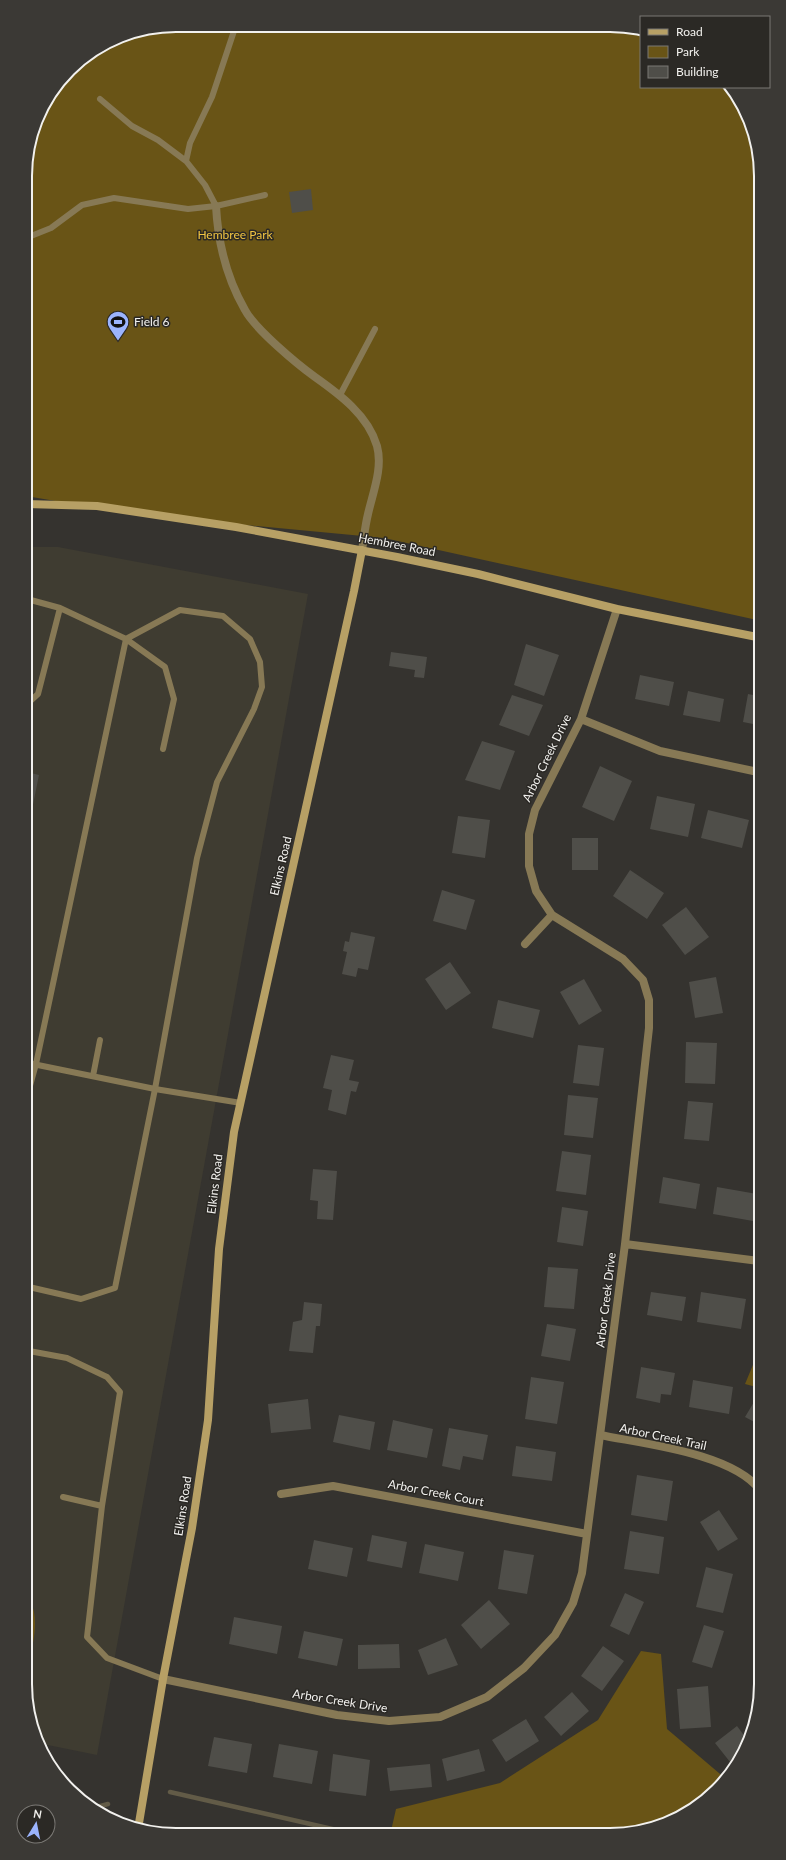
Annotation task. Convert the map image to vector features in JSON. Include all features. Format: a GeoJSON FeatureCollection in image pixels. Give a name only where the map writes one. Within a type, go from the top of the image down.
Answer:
{"type":"FeatureCollection","features":[{"type":"Feature","properties":{"kind":"street"},"geometry":{"type":"LineString","coordinates":[[216,206],[219,240],[223,261],[245,311],[266,335],[314,376],[340,395],[368,426],[377,446],[379,468],[362,550]]}},
{"type":"Feature","properties":{"kind":"street","name":"Hembree Road"},"geometry":{"type":"LineString","coordinates":[[32,504],[104,507],[236,527],[362,550],[478,574],[617,609],[754,636]]}},
{"type":"Feature","properties":{"kind":"street","name":"Elkins Road"},"geometry":{"type":"LineString","coordinates":[[139,1823],[163,1679],[192,1528],[208,1420],[219,1249],[234,1132],[362,550]]}},
{"type":"Feature","properties":{"kind":"street","name":"Arbor Creek Drive"},"geometry":{"type":"LineString","coordinates":[[163,1679],[337,1715],[389,1721],[440,1717],[487,1697],[524,1668],[555,1635],[573,1603],[582,1573],[625,1244],[649,1028],[649,1000],[643,980],[622,959],[552,915],[536,891],[529,866],[529,834],[535,810],[581,719],[617,609]]}},
{"type":"Feature","properties":{"kind":"street"},"geometry":{"type":"LineString","coordinates":[[581,719],[660,751],[754,771]]}},
{"type":"Feature","properties":{"kind":"street"},"geometry":{"type":"LineString","coordinates":[[525,944],[552,915]]}},
{"type":"Feature","properties":{"kind":"street"},"geometry":{"type":"LineString","coordinates":[[625,1244],[754,1260]]}},
{"type":"Feature","properties":{"kind":"street","name":"Arbor Creek Trail"},"geometry":{"type":"LineString","coordinates":[[600,1435],[701,1456],[734,1468],[754,1485]]}},
{"type":"Feature","properties":{"kind":"street","name":"Arbor Creek Court"},"geometry":{"type":"LineString","coordinates":[[281,1494],[333,1486],[587,1534]]}},
{"type":"Feature","properties":{"kind":"lane"},"geometry":{"type":"LineString","coordinates":[[186,161],[190,143],[212,97],[234,32]]}},
{"type":"Feature","properties":{"kind":"lane"},"geometry":{"type":"LineString","coordinates":[[100,99],[132,126],[158,140],[186,161],[205,185],[216,206]]}},
{"type":"Feature","properties":{"kind":"lane"},"geometry":{"type":"LineString","coordinates":[[32,236],[51,228],[82,205],[114,198],[188,209],[216,206],[265,195]]}},
{"type":"Feature","properties":{"kind":"lane"},"geometry":{"type":"LineString","coordinates":[[340,395],[376,330]]}},
{"type":"Feature","properties":{"kind":"lane"},"geometry":{"type":"LineString","coordinates":[[32,600],[60,608],[126,639],[165,667],[174,699],[163,749]]}},
{"type":"Feature","properties":{"kind":"lane"},"geometry":{"type":"LineString","coordinates":[[32,699],[38,694],[60,608]]}},
{"type":"Feature","properties":{"kind":"lane"},"geometry":{"type":"LineString","coordinates":[[32,1078],[126,639],[180,610],[223,616],[250,639],[260,662],[262,687],[254,709],[217,782],[199,850],[155,1089],[115,1288],[81,1299],[32,1287]]}},
{"type":"Feature","properties":{"kind":"lane"},"geometry":{"type":"LineString","coordinates":[[93,1076],[100,1040]]}},
{"type":"Feature","properties":{"kind":"lane"},"geometry":{"type":"LineString","coordinates":[[32,1064],[155,1089],[241,1103]]}},
{"type":"Feature","properties":{"kind":"lane"},"geometry":{"type":"LineString","coordinates":[[32,1352],[67,1358],[107,1377],[120,1392],[102,1506],[87,1637],[107,1658],[163,1679]]}},
{"type":"Feature","properties":{"kind":"lane"},"geometry":{"type":"LineString","coordinates":[[63,1497],[102,1506]]}},
{"type":"Feature","properties":{"kind":"shaded area"},"geometry":{"type":"Polygon","coordinates":[[[32,547],[58,547],[308,594],[97,1755],[46,1745],[37,1721],[32,1693],[32,547]]]}},
{"type":"Feature","properties":{"kind":"green space","name":"Hembree Park"},"geometry":{"type":"Polygon","coordinates":[[[167,32],[619,32],[640,35],[640,88],[724,88],[730,96],[743,121],[749,139],[754,167],[754,619],[384,538],[138,515],[32,497],[33,158],[43,121],[51,104],[74,74],[96,56],[121,43],[139,37],[167,32]]]}},
{"type":"Feature","properties":{"kind":"green space"},"geometry":{"type":"Polygon","coordinates":[[[754,1362],[754,1386],[745,1384],[754,1362]]]}},
{"type":"Feature","properties":{"kind":"green space"},"geometry":{"type":"Polygon","coordinates":[[[32,1605],[35,1621],[32,1646],[32,1605]]]}},
{"type":"Feature","properties":{"kind":"green space"},"geometry":{"type":"Polygon","coordinates":[[[641,1651],[661,1654],[667,1729],[721,1775],[712,1786],[682,1809],[647,1823],[628,1827],[392,1828],[396,1809],[500,1783],[598,1720],[641,1651]]]}},
{"type":"Feature","properties":{"kind":"building"},"geometry":{"type":"Polygon","coordinates":[[[311,189],[313,210],[292,213],[289,192],[311,189]]]}},
{"type":"Feature","properties":{"kind":"building"},"geometry":{"type":"Polygon","coordinates":[[[526,644],[559,655],[544,696],[514,685],[526,644]]]}},
{"type":"Feature","properties":{"kind":"building"},"geometry":{"type":"Polygon","coordinates":[[[391,652],[427,657],[424,678],[414,677],[415,670],[389,666],[391,652]]]}},
{"type":"Feature","properties":{"kind":"building"},"geometry":{"type":"Polygon","coordinates":[[[640,675],[674,682],[669,706],[635,699],[640,675]]]}},
{"type":"Feature","properties":{"kind":"building"},"geometry":{"type":"Polygon","coordinates":[[[688,691],[724,699],[720,722],[683,715],[688,691]]]}},
{"type":"Feature","properties":{"kind":"building"},"geometry":{"type":"Polygon","coordinates":[[[748,694],[754,695],[754,724],[743,722],[748,694]]]}},
{"type":"Feature","properties":{"kind":"building"},"geometry":{"type":"Polygon","coordinates":[[[512,695],[543,705],[529,736],[499,725],[512,695]]]}},
{"type":"Feature","properties":{"kind":"building"},"geometry":{"type":"Polygon","coordinates":[[[482,741],[515,751],[500,790],[465,780],[482,741]]]}},
{"type":"Feature","properties":{"kind":"building"},"geometry":{"type":"Polygon","coordinates":[[[600,766],[632,781],[614,821],[582,807],[600,766]]]}},
{"type":"Feature","properties":{"kind":"building"},"geometry":{"type":"Polygon","coordinates":[[[32,773],[39,775],[32,809],[32,773]]]}},
{"type":"Feature","properties":{"kind":"building"},"geometry":{"type":"Polygon","coordinates":[[[657,796],[695,804],[688,837],[650,829],[657,796]]]}},
{"type":"Feature","properties":{"kind":"building"},"geometry":{"type":"Polygon","coordinates":[[[708,810],[749,820],[742,848],[701,838],[708,810]]]}},
{"type":"Feature","properties":{"kind":"building"},"geometry":{"type":"Polygon","coordinates":[[[458,816],[490,820],[485,858],[452,853],[458,816]]]}},
{"type":"Feature","properties":{"kind":"building"},"geometry":{"type":"Polygon","coordinates":[[[572,838],[598,838],[598,870],[572,870],[572,838]]]}},
{"type":"Feature","properties":{"kind":"building"},"geometry":{"type":"Polygon","coordinates":[[[630,870],[664,893],[647,919],[613,896],[630,870]]]}},
{"type":"Feature","properties":{"kind":"building"},"geometry":{"type":"Polygon","coordinates":[[[442,890],[475,900],[466,930],[433,921],[442,890]]]}},
{"type":"Feature","properties":{"kind":"building"},"geometry":{"type":"Polygon","coordinates":[[[686,907],[709,937],[685,955],[662,925],[686,907]]]}},
{"type":"Feature","properties":{"kind":"building"},"geometry":{"type":"Polygon","coordinates":[[[351,932],[375,937],[368,970],[358,968],[356,977],[342,974],[347,952],[343,951],[345,941],[349,942],[351,932]]]}},
{"type":"Feature","properties":{"kind":"building"},"geometry":{"type":"Polygon","coordinates":[[[450,962],[471,993],[446,1010],[425,979],[450,962]]]}},
{"type":"Feature","properties":{"kind":"building"},"geometry":{"type":"Polygon","coordinates":[[[716,977],[723,1013],[695,1018],[689,982],[716,977]]]}},
{"type":"Feature","properties":{"kind":"building"},"geometry":{"type":"Polygon","coordinates":[[[584,979],[602,1011],[579,1025],[560,992],[584,979]]]}},
{"type":"Feature","properties":{"kind":"building"},"geometry":{"type":"Polygon","coordinates":[[[498,1000],[540,1010],[533,1038],[492,1028],[498,1000]]]}},
{"type":"Feature","properties":{"kind":"building"},"geometry":{"type":"Polygon","coordinates":[[[686,1042],[717,1043],[715,1084],[685,1083],[686,1042]]]}},
{"type":"Feature","properties":{"kind":"building"},"geometry":{"type":"Polygon","coordinates":[[[578,1045],[604,1048],[599,1086],[573,1083],[578,1045]]]}},
{"type":"Feature","properties":{"kind":"building"},"geometry":{"type":"Polygon","coordinates":[[[331,1055],[354,1060],[349,1080],[359,1082],[356,1092],[351,1091],[346,1115],[328,1110],[332,1090],[323,1088],[331,1055]]]}},
{"type":"Feature","properties":{"kind":"building"},"geometry":{"type":"Polygon","coordinates":[[[568,1095],[598,1098],[593,1138],[564,1135],[568,1095]]]}},
{"type":"Feature","properties":{"kind":"building"},"geometry":{"type":"Polygon","coordinates":[[[688,1101],[713,1103],[709,1141],[684,1139],[688,1101]]]}},
{"type":"Feature","properties":{"kind":"building"},"geometry":{"type":"Polygon","coordinates":[[[562,1151],[591,1155],[586,1195],[556,1191],[562,1151]]]}},
{"type":"Feature","properties":{"kind":"building"},"geometry":{"type":"Polygon","coordinates":[[[313,1169],[337,1171],[333,1220],[317,1219],[318,1201],[310,1200],[313,1169]]]}},
{"type":"Feature","properties":{"kind":"building"},"geometry":{"type":"Polygon","coordinates":[[[663,1177],[700,1184],[696,1209],[659,1203],[663,1177]]]}},
{"type":"Feature","properties":{"kind":"building"},"geometry":{"type":"Polygon","coordinates":[[[717,1187],[754,1193],[753,1221],[713,1214],[717,1187]]]}},
{"type":"Feature","properties":{"kind":"building"},"geometry":{"type":"Polygon","coordinates":[[[562,1207],[588,1211],[583,1246],[557,1242],[562,1207]]]}},
{"type":"Feature","properties":{"kind":"building"},"geometry":{"type":"Polygon","coordinates":[[[548,1267],[578,1269],[574,1309],[544,1307],[548,1267]]]}},
{"type":"Feature","properties":{"kind":"building"},"geometry":{"type":"Polygon","coordinates":[[[651,1292],[686,1297],[682,1321],[647,1315],[651,1292]]]}},
{"type":"Feature","properties":{"kind":"building"},"geometry":{"type":"Polygon","coordinates":[[[701,1292],[746,1299],[741,1329],[697,1322],[701,1292]]]}},
{"type":"Feature","properties":{"kind":"building"},"geometry":{"type":"Polygon","coordinates":[[[304,1302],[322,1304],[320,1326],[316,1326],[313,1353],[289,1351],[293,1322],[302,1320],[304,1302]]]}},
{"type":"Feature","properties":{"kind":"building"},"geometry":{"type":"Polygon","coordinates":[[[547,1324],[576,1329],[570,1361],[541,1356],[547,1324]]]}},
{"type":"Feature","properties":{"kind":"building"},"geometry":{"type":"Polygon","coordinates":[[[641,1367],[675,1373],[671,1395],[661,1394],[660,1403],[636,1398],[641,1367]]]}},
{"type":"Feature","properties":{"kind":"building"},"geometry":{"type":"Polygon","coordinates":[[[531,1377],[564,1382],[557,1424],[525,1419],[531,1377]]]}},
{"type":"Feature","properties":{"kind":"building"},"geometry":{"type":"Polygon","coordinates":[[[693,1380],[733,1387],[729,1414],[689,1407],[693,1380]]]}},
{"type":"Feature","properties":{"kind":"building"},"geometry":{"type":"Polygon","coordinates":[[[308,1399],[311,1429],[271,1433],[268,1404],[308,1399]]]}},
{"type":"Feature","properties":{"kind":"building"},"geometry":{"type":"Polygon","coordinates":[[[754,1402],[754,1422],[745,1417],[754,1402]]]}},
{"type":"Feature","properties":{"kind":"building"},"geometry":{"type":"Polygon","coordinates":[[[339,1415],[375,1422],[370,1450],[333,1442],[339,1415]]]}},
{"type":"Feature","properties":{"kind":"building"},"geometry":{"type":"Polygon","coordinates":[[[393,1420],[433,1429],[427,1458],[387,1450],[393,1420]]]}},
{"type":"Feature","properties":{"kind":"building"},"geometry":{"type":"Polygon","coordinates":[[[449,1428],[488,1435],[483,1460],[463,1456],[460,1470],[442,1466],[449,1428]]]}},
{"type":"Feature","properties":{"kind":"building"},"geometry":{"type":"Polygon","coordinates":[[[516,1446],[556,1452],[552,1481],[512,1476],[516,1446]]]}},
{"type":"Feature","properties":{"kind":"building"},"geometry":{"type":"Polygon","coordinates":[[[637,1475],[673,1481],[667,1521],[631,1515],[637,1475]]]}},
{"type":"Feature","properties":{"kind":"building"},"geometry":{"type":"Polygon","coordinates":[[[719,1510],[738,1539],[718,1551],[700,1522],[719,1510]]]}},
{"type":"Feature","properties":{"kind":"building"},"geometry":{"type":"Polygon","coordinates":[[[630,1531],[664,1537],[659,1574],[624,1569],[630,1531]]]}},
{"type":"Feature","properties":{"kind":"building"},"geometry":{"type":"Polygon","coordinates":[[[372,1535],[407,1542],[402,1568],[367,1561],[372,1535]]]}},
{"type":"Feature","properties":{"kind":"building"},"geometry":{"type":"Polygon","coordinates":[[[314,1540],[353,1548],[347,1577],[308,1569],[314,1540]]]}},
{"type":"Feature","properties":{"kind":"building"},"geometry":{"type":"Polygon","coordinates":[[[425,1544],[464,1552],[458,1581],[419,1573],[425,1544]]]}},
{"type":"Feature","properties":{"kind":"building"},"geometry":{"type":"Polygon","coordinates":[[[504,1550],[534,1555],[527,1594],[498,1589],[504,1550]]]}},
{"type":"Feature","properties":{"kind":"building"},"geometry":{"type":"Polygon","coordinates":[[[706,1567],[733,1574],[723,1613],[696,1607],[706,1567]]]}},
{"type":"Feature","properties":{"kind":"building"},"geometry":{"type":"Polygon","coordinates":[[[625,1593],[644,1602],[629,1635],[610,1626],[625,1593]]]}},
{"type":"Feature","properties":{"kind":"building"},"geometry":{"type":"Polygon","coordinates":[[[489,1600],[510,1624],[481,1649],[461,1625],[489,1600]]]}},
{"type":"Feature","properties":{"kind":"building"},"geometry":{"type":"Polygon","coordinates":[[[234,1617],[282,1626],[277,1654],[229,1644],[234,1617]]]}},
{"type":"Feature","properties":{"kind":"building"},"geometry":{"type":"Polygon","coordinates":[[[704,1625],[724,1631],[712,1668],[692,1662],[704,1625]]]}},
{"type":"Feature","properties":{"kind":"building"},"geometry":{"type":"Polygon","coordinates":[[[304,1631],[343,1639],[337,1666],[298,1658],[304,1631]]]}},
{"type":"Feature","properties":{"kind":"building"},"geometry":{"type":"Polygon","coordinates":[[[446,1638],[458,1665],[428,1675],[418,1650],[446,1638]]]}},
{"type":"Feature","properties":{"kind":"building"},"geometry":{"type":"Polygon","coordinates":[[[399,1644],[400,1668],[358,1669],[358,1645],[399,1644]]]}},
{"type":"Feature","properties":{"kind":"building"},"geometry":{"type":"Polygon","coordinates":[[[603,1646],[624,1661],[602,1691],[581,1676],[603,1646]]]}},
{"type":"Feature","properties":{"kind":"building"},"geometry":{"type":"Polygon","coordinates":[[[708,1686],[711,1727],[680,1729],[677,1689],[708,1686]]]}},
{"type":"Feature","properties":{"kind":"building"},"geometry":{"type":"Polygon","coordinates":[[[572,1692],[589,1711],[561,1736],[544,1717],[572,1692]]]}},
{"type":"Feature","properties":{"kind":"building"},"geometry":{"type":"Polygon","coordinates":[[[526,1719],[539,1741],[506,1762],[492,1740],[526,1719]]]}},
{"type":"Feature","properties":{"kind":"building"},"geometry":{"type":"Polygon","coordinates":[[[737,1726],[744,1736],[731,1763],[715,1743],[737,1726]]]}},
{"type":"Feature","properties":{"kind":"building"},"geometry":{"type":"Polygon","coordinates":[[[214,1737],[252,1744],[247,1773],[208,1766],[214,1737]]]}},
{"type":"Feature","properties":{"kind":"building"},"geometry":{"type":"Polygon","coordinates":[[[279,1744],[318,1751],[312,1784],[273,1777],[279,1744]]]}},
{"type":"Feature","properties":{"kind":"building"},"geometry":{"type":"Polygon","coordinates":[[[479,1749],[485,1771],[447,1781],[442,1759],[479,1749]]]}},
{"type":"Feature","properties":{"kind":"building"},"geometry":{"type":"Polygon","coordinates":[[[333,1754],[370,1760],[366,1796],[329,1791],[333,1754]]]}},
{"type":"Feature","properties":{"kind":"building"},"geometry":{"type":"Polygon","coordinates":[[[430,1764],[432,1787],[390,1791],[387,1768],[430,1764]]]}},
{"type":"Feature","properties":{"kind":"waterway"},"geometry":{"type":"LineString","coordinates":[[170,1792],[328,1828]]}},
{"type":"Feature","properties":{"kind":"waterway"},"geometry":{"type":"LineString","coordinates":[[100,1806],[108,1804]]}},
{"type":"Feature","properties":{"kind":"place","name":"Field 6"},"geometry":{"type":"Point","coordinates":[118,342]}}]}
